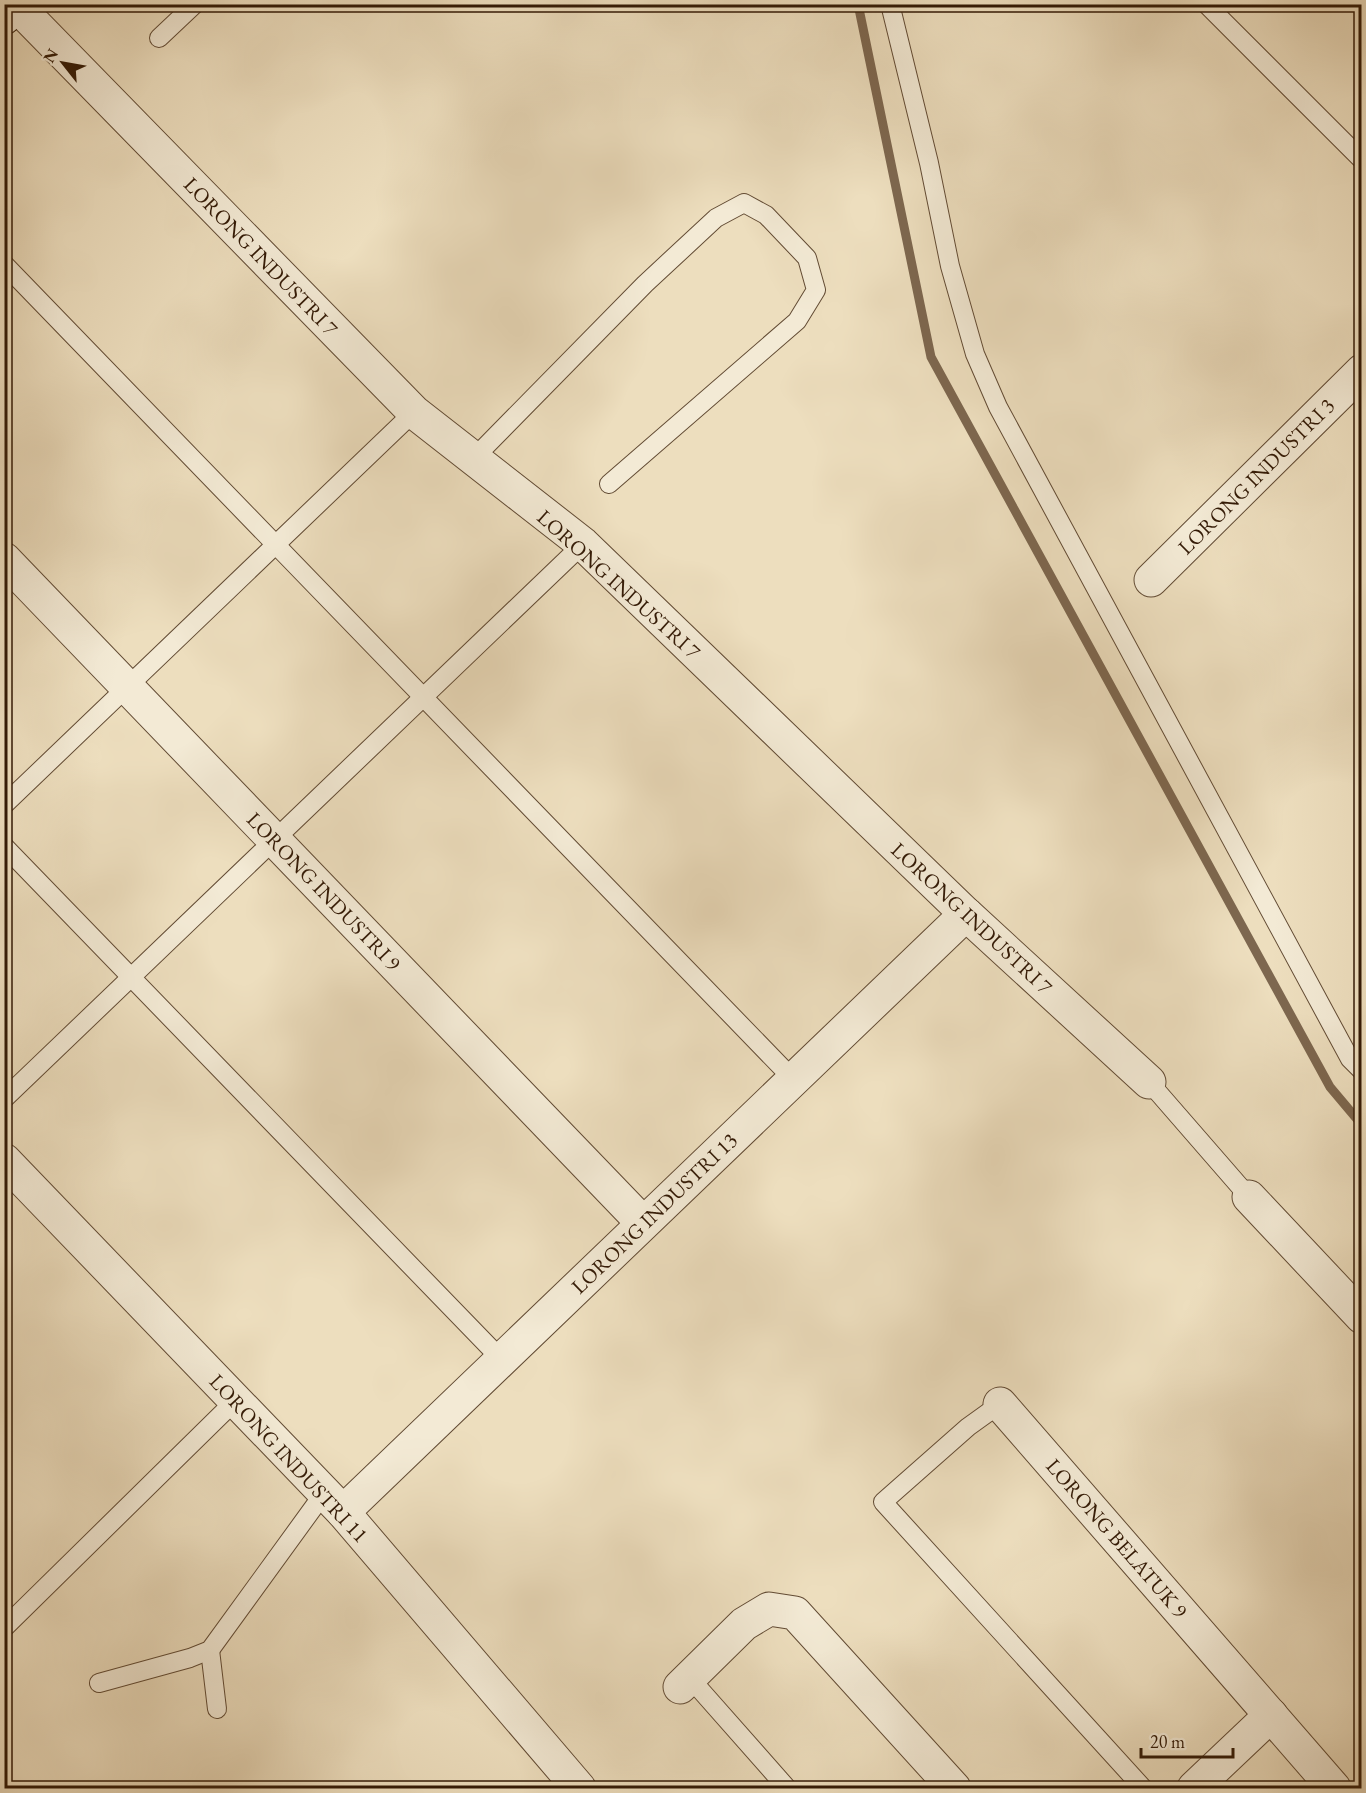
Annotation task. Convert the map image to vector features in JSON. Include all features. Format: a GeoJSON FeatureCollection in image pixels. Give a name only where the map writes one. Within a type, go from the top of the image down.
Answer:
{"type":"FeatureCollection","features":[{"type":"Feature","properties":{"kind":"street","name":"LORONG INDUSTRI 7"},"geometry":{"type":"LineString","coordinates":[[14,10],[414,412],[583,544],[966,914],[1149,1082]]}},
{"type":"Feature","properties":{"kind":"street","name":"LORONG INDUSTRI 3"},"geometry":{"type":"LineString","coordinates":[[1151,580],[1362,371]]}},
{"type":"Feature","properties":{"kind":"street","name":"LORONG INDUSTRI 9"},"geometry":{"type":"LineString","coordinates":[[4,559],[643,1223]]}},
{"type":"Feature","properties":{"kind":"street","name":"LORONG INDUSTRI 13"},"geometry":{"type":"LineString","coordinates":[[333,1502],[501,1359],[966,914]]}},
{"type":"Feature","properties":{"kind":"street","name":"LORONG INDUSTRI 11"},"geometry":{"type":"LineString","coordinates":[[4,1160],[333,1502],[570,1779]]}},
{"type":"Feature","properties":{"kind":"street"},"geometry":{"type":"LineString","coordinates":[[1249,1197],[1362,1317]]}},
{"type":"Feature","properties":{"kind":"street","name":"LORONG BELATUK 9"},"geometry":{"type":"LineString","coordinates":[[1000,1404],[1335,1788]]}},
{"type":"Feature","properties":{"kind":"street"},"geometry":{"type":"LineString","coordinates":[[685,1682],[744,1624],[769,1609],[795,1613],[954,1788]]}},
{"type":"Feature","properties":{"kind":"street"},"geometry":{"type":"LineString","coordinates":[[1194,1788],[1271,1715]]}},
{"type":"Feature","properties":{"kind":"lane"},"geometry":{"type":"LineString","coordinates":[[159,38],[195,4]]}},
{"type":"Feature","properties":{"kind":"lane"},"geometry":{"type":"LineString","coordinates":[[890,4],[929,163],[950,266],[975,354],[998,407],[1350,1059],[1362,1071]]}},
{"type":"Feature","properties":{"kind":"lane"},"geometry":{"type":"LineString","coordinates":[[1206,4],[1362,160]]}},
{"type":"Feature","properties":{"kind":"lane"},"geometry":{"type":"LineString","coordinates":[[474,458],[645,284],[716,218],[744,202],[766,215],[807,258],[816,290],[797,321],[609,484]]}},
{"type":"Feature","properties":{"kind":"lane"},"geometry":{"type":"LineString","coordinates":[[4,264],[793,1079]]}},
{"type":"Feature","properties":{"kind":"lane"},"geometry":{"type":"LineString","coordinates":[[4,804],[414,412]]}},
{"type":"Feature","properties":{"kind":"lane"},"geometry":{"type":"LineString","coordinates":[[4,1099],[583,544]]}},
{"type":"Feature","properties":{"kind":"lane"},"geometry":{"type":"LineString","coordinates":[[4,846],[501,1359]]}},
{"type":"Feature","properties":{"kind":"lane"},"geometry":{"type":"LineString","coordinates":[[1149,1082],[1249,1197]]}},
{"type":"Feature","properties":{"kind":"lane"},"geometry":{"type":"LineString","coordinates":[[4,1628],[235,1401]]}},
{"type":"Feature","properties":{"kind":"lane","name":"LORONG BELATUK 9"},"geometry":{"type":"LineString","coordinates":[[1000,1404],[968,1427],[883,1502],[1143,1788]]}},
{"type":"Feature","properties":{"kind":"lane"},"geometry":{"type":"LineString","coordinates":[[99,1683],[190,1658],[210,1650],[333,1502]]}},
{"type":"Feature","properties":{"kind":"lane"},"geometry":{"type":"LineString","coordinates":[[210,1650],[217,1709]]}},
{"type":"Feature","properties":{"kind":"lane"},"geometry":{"type":"LineString","coordinates":[[685,1682],[787,1788]]}},
{"type":"Feature","properties":{"kind":"waterway"},"geometry":{"type":"LineString","coordinates":[[858,4],[931,357],[1330,1087],[1362,1125]]}}]}
